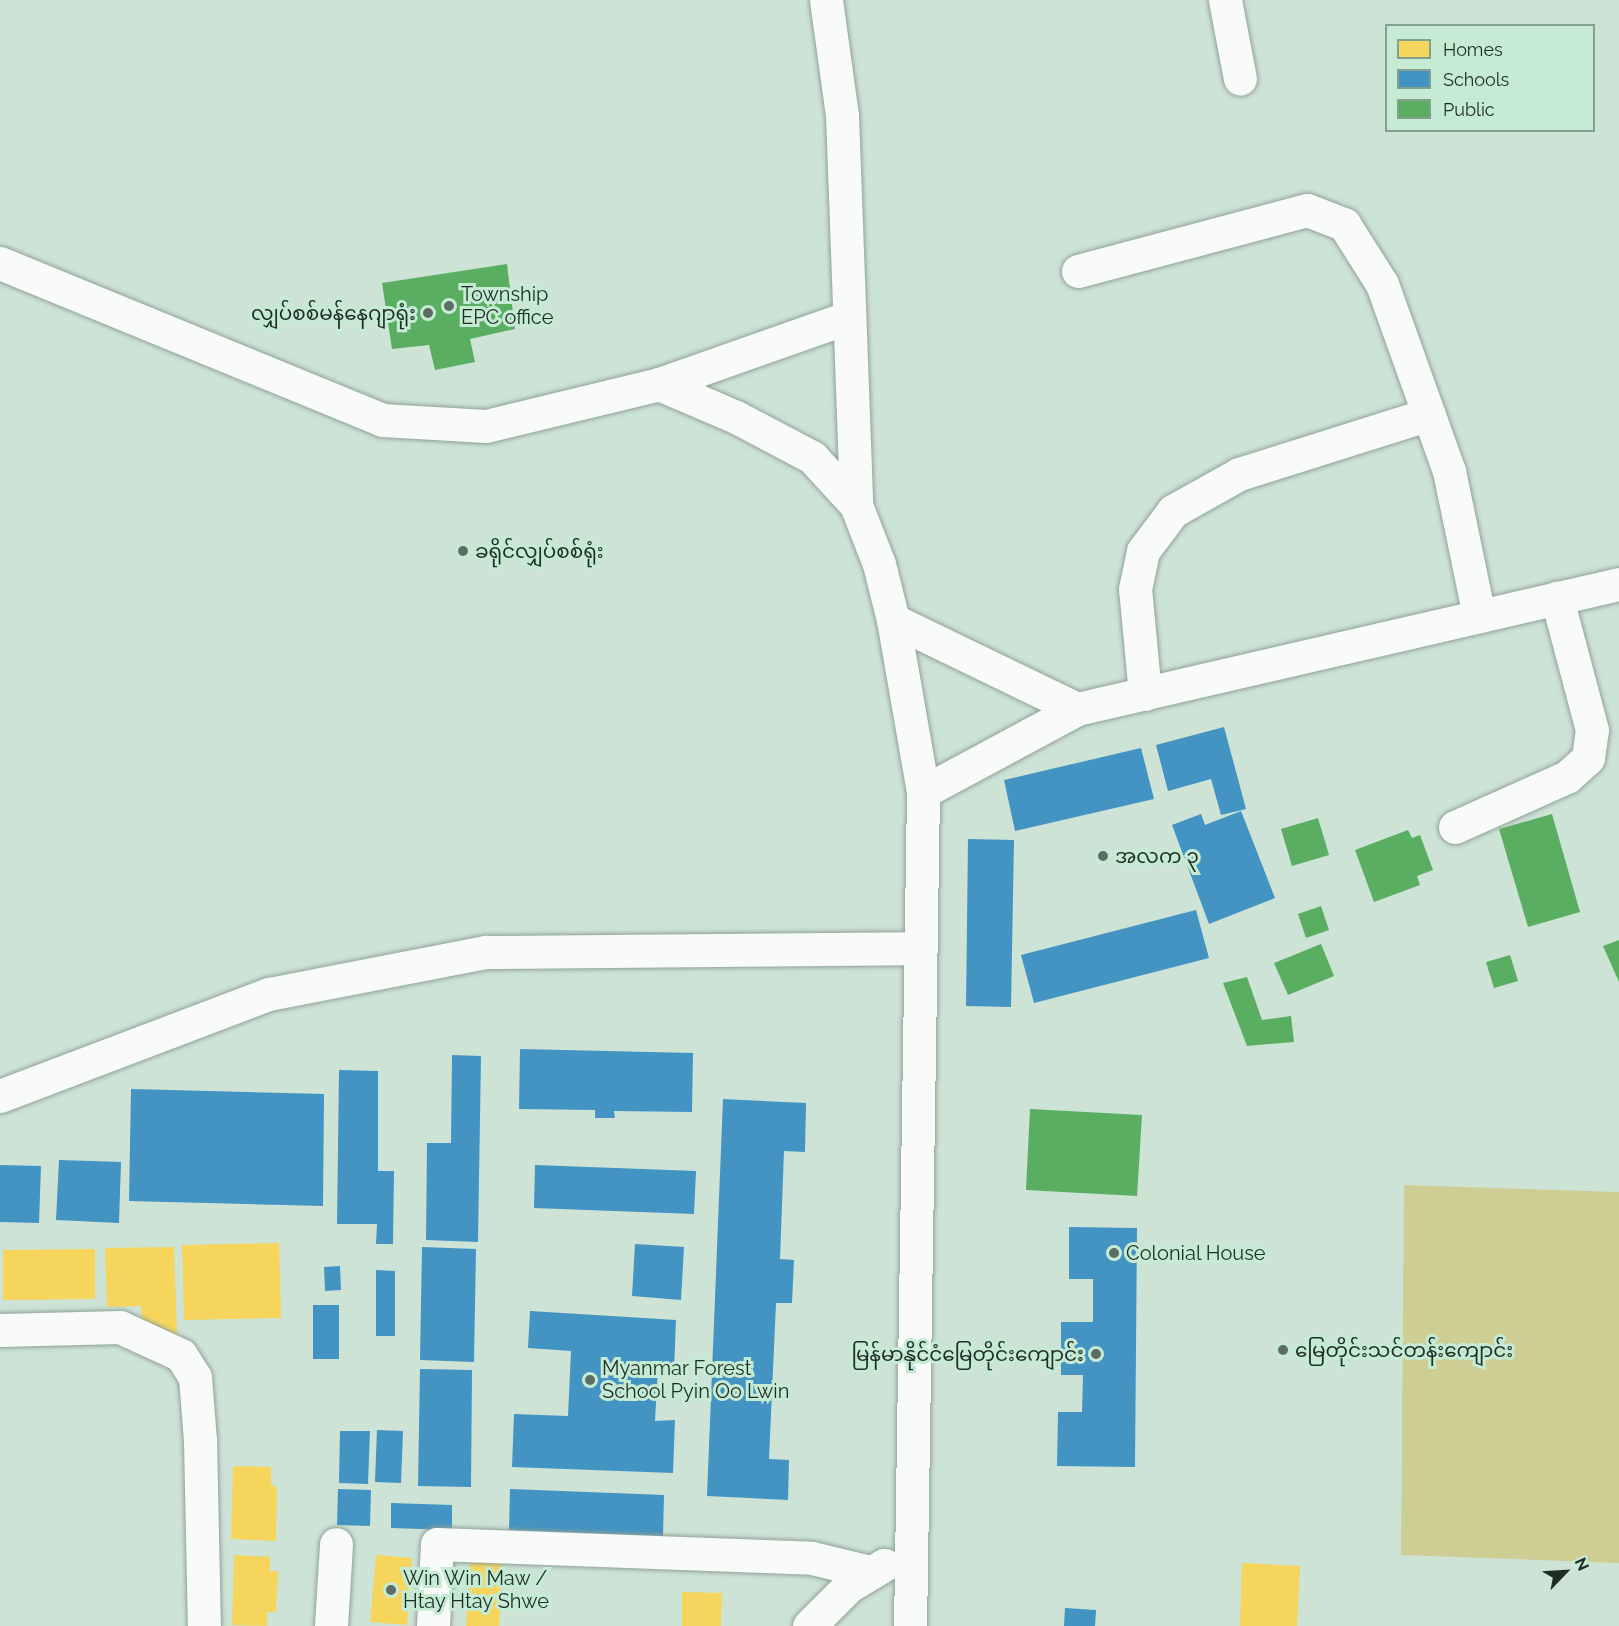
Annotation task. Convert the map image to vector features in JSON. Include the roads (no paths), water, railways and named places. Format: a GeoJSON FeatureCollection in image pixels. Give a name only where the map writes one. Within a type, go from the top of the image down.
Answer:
{"type":"FeatureCollection","features":[{"type":"Feature","properties":{"kind":"street"},"geometry":{"type":"LineString","coordinates":[[826,0],[842,116],[856,505],[879,564],[893,620],[923,792],[910,1626]]}},
{"type":"Feature","properties":{"kind":"street"},"geometry":{"type":"LineString","coordinates":[[1225,0],[1240,79]]}},
{"type":"Feature","properties":{"kind":"street"},"geometry":{"type":"LineString","coordinates":[[1078,271],[1307,210],[1344,224],[1382,284],[1449,471],[1479,616]]}},
{"type":"Feature","properties":{"kind":"street"},"geometry":{"type":"LineString","coordinates":[[0,263],[382,420],[486,426],[659,384],[849,316]]}},
{"type":"Feature","properties":{"kind":"street"},"geometry":{"type":"LineString","coordinates":[[659,384],[736,417],[812,457],[856,505]]}},
{"type":"Feature","properties":{"kind":"street"},"geometry":{"type":"LineString","coordinates":[[1145,694],[1135,589],[1143,551],[1173,511],[1239,474],[1429,414]]}},
{"type":"Feature","properties":{"kind":"street"},"geometry":{"type":"LineString","coordinates":[[923,792],[1077,709],[1619,584]]}},
{"type":"Feature","properties":{"kind":"street"},"geometry":{"type":"LineString","coordinates":[[1455,827],[1567,777],[1588,758],[1592,730],[1557,598]]}},
{"type":"Feature","properties":{"kind":"street"},"geometry":{"type":"LineString","coordinates":[[893,620],[1077,709]]}},
{"type":"Feature","properties":{"kind":"street"},"geometry":{"type":"LineString","coordinates":[[0,1096],[269,994],[486,952],[921,948]]}},
{"type":"Feature","properties":{"kind":"street"},"geometry":{"type":"LineString","coordinates":[[0,1330],[120,1327],[181,1355],[195,1377],[204,1626]]}},
{"type":"Feature","properties":{"kind":"street"},"geometry":{"type":"LineString","coordinates":[[331,1626],[336,1544]]}},
{"type":"Feature","properties":{"kind":"street"},"geometry":{"type":"LineString","coordinates":[[433,1626],[437,1544],[812,1558],[870,1572]]}},
{"type":"Feature","properties":{"kind":"street"},"geometry":{"type":"LineString","coordinates":[[809,1626],[870,1572],[912,1552]]}},
{"type":"Feature","properties":{"kind":"place","name":"Township EPC office"},"geometry":{"type":"Point","coordinates":[449,306]}},
{"type":"Feature","properties":{"kind":"place","name":"လျှပ်စစ်မန်နေဂျာရုံး"},"geometry":{"type":"Point","coordinates":[428,313]}},
{"type":"Feature","properties":{"kind":"place","name":"ခရိုင်လျှပ်စစ်ရုံး"},"geometry":{"type":"Point","coordinates":[463,551]}},
{"type":"Feature","properties":{"kind":"place","name":"အလက ၃"},"geometry":{"type":"Point","coordinates":[1103,856]}},
{"type":"Feature","properties":{"kind":"place","name":"Colonial House"},"geometry":{"type":"Point","coordinates":[1114,1253]}},
{"type":"Feature","properties":{"kind":"place","name":"မြေတိုင်းသင်တန်းကျောင်း"},"geometry":{"type":"Point","coordinates":[1283,1350]}},
{"type":"Feature","properties":{"kind":"place","name":"မြန်မာနိုင်ငံမြေတိုင်းကျောင်း"},"geometry":{"type":"Point","coordinates":[1096,1354]}},
{"type":"Feature","properties":{"kind":"place","name":"Myanmar Forest School Pyin Oo Lwin"},"geometry":{"type":"Point","coordinates":[590,1380]}},
{"type":"Feature","properties":{"kind":"place","name":"Win Win Maw / Htay Htay Shwe"},"geometry":{"type":"Point","coordinates":[391,1590]}}]}
